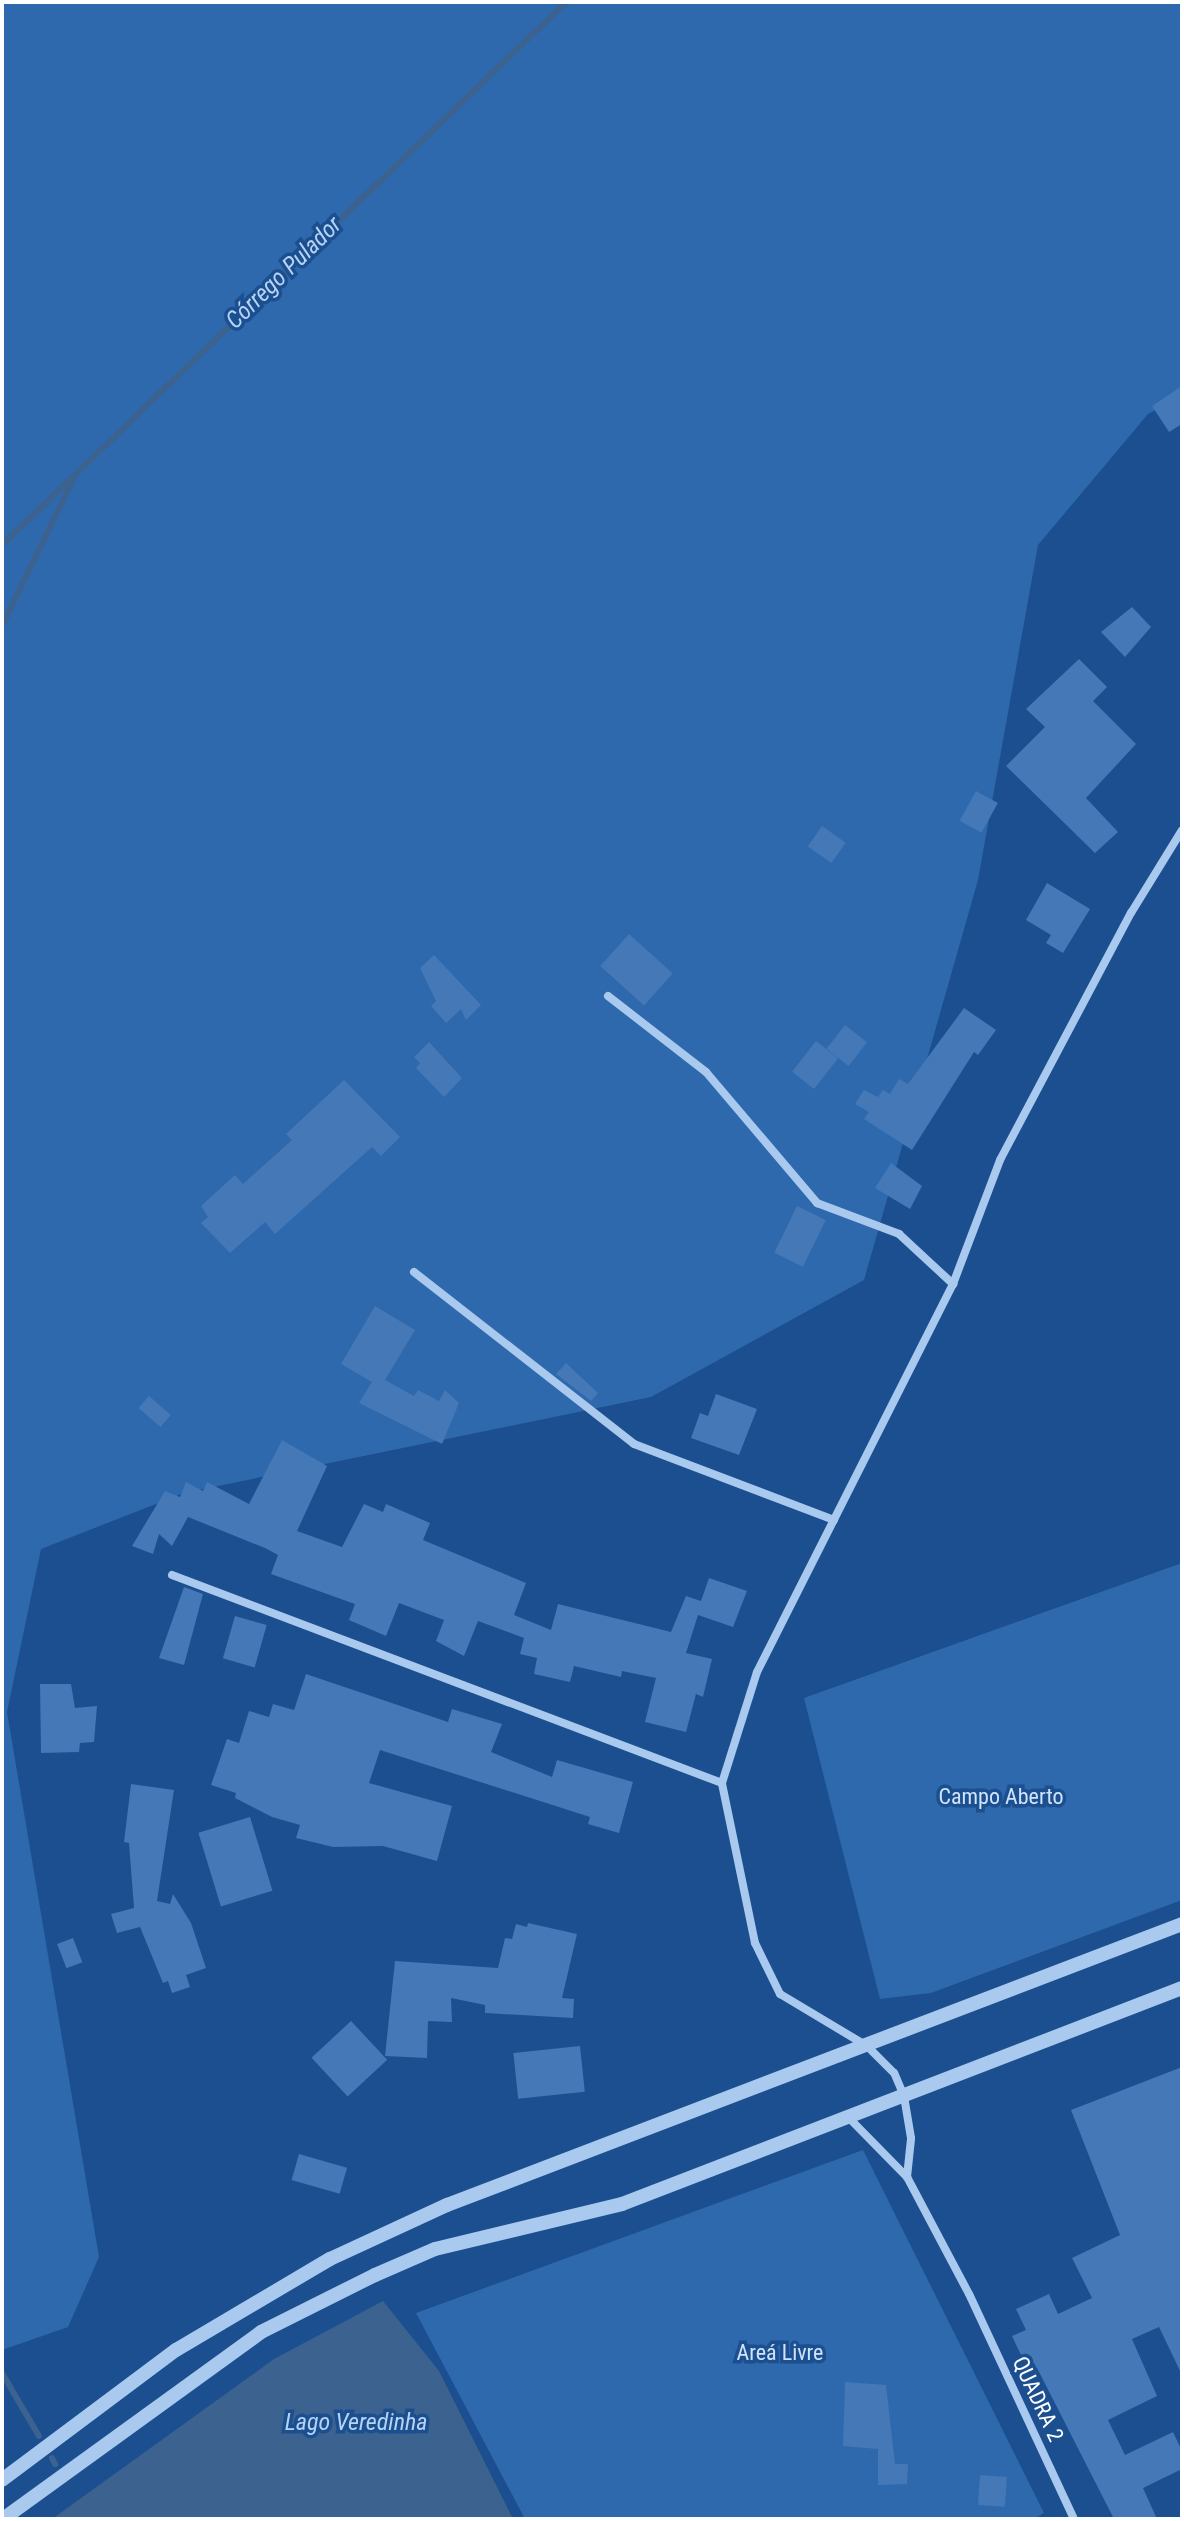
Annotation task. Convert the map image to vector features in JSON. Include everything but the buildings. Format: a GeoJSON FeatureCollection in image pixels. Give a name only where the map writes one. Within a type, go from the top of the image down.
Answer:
{"type":"FeatureCollection","features":[{"type":"Feature","properties":{"kind":"street"},"geometry":{"type":"LineString","coordinates":[[907,2177],[911,2138],[904,2096],[894,2073],[867,2046],[780,1994],[755,1943],[722,1783],[757,1672],[953,1284],[1000,1160],[1131,913],[1182,830]]}},
{"type":"Feature","properties":{"kind":"street"},"geometry":{"type":"LineString","coordinates":[[608,996],[706,1072],[817,1203],[899,1234],[953,1284]]}},
{"type":"Feature","properties":{"kind":"street"},"geometry":{"type":"LineString","coordinates":[[414,1272],[634,1444],[834,1520]]}},
{"type":"Feature","properties":{"kind":"street"},"geometry":{"type":"LineString","coordinates":[[172,1575],[722,1783]]}},
{"type":"Feature","properties":{"kind":"street"},"geometry":{"type":"LineString","coordinates":[[2,2480],[176,2350],[330,2259],[447,2205],[1182,1924]]}},
{"type":"Feature","properties":{"kind":"street"},"geometry":{"type":"LineString","coordinates":[[3,2519],[261,2332],[375,2275],[435,2249],[622,2204],[1182,1988]]}},
{"type":"Feature","properties":{"kind":"street","name":"QUADRA 2"},"geometry":{"type":"LineString","coordinates":[[849,2118],[907,2177],[969,2294],[1074,2519]]}},
{"type":"Feature","properties":{"kind":"green space"},"geometry":{"type":"Polygon","coordinates":[[[2,2],[1182,2],[1182,396],[1148,414],[1038,545],[978,880],[864,1280],[651,1397],[184,1493],[41,1549],[7,1712],[99,2257],[68,2327],[2,2350],[2,2]]]}},
{"type":"Feature","properties":{"kind":"green space","name":"Campo Aberto"},"geometry":{"type":"Polygon","coordinates":[[[1182,1563],[1182,1900],[931,1993],[880,1999],[804,1698],[1182,1563]]]}},
{"type":"Feature","properties":{"kind":"green space","name":"Areá Livre"},"geometry":{"type":"Polygon","coordinates":[[[863,2150],[1044,2513],[1034,2519],[525,2519],[416,2313],[863,2150]]]}},
{"type":"Feature","properties":{"kind":"water","name":"Lago Veredinha"},"geometry":{"type":"Polygon","coordinates":[[[383,2301],[439,2371],[513,2519],[52,2519],[274,2359],[383,2301]]]}},
{"type":"Feature","properties":{"kind":"waterway","name":"Córrego Pulador"},"geometry":{"type":"LineString","coordinates":[[2,545],[566,2]]}},
{"type":"Feature","properties":{"kind":"waterway"},"geometry":{"type":"LineString","coordinates":[[2,626],[74,478]]}},
{"type":"Feature","properties":{"kind":"waterway"},"geometry":{"type":"LineString","coordinates":[[2,2373],[39,2436]]}},
{"type":"Feature","properties":{"kind":"waterway"},"geometry":{"type":"LineString","coordinates":[[52,2458],[55,2464]]}}]}
